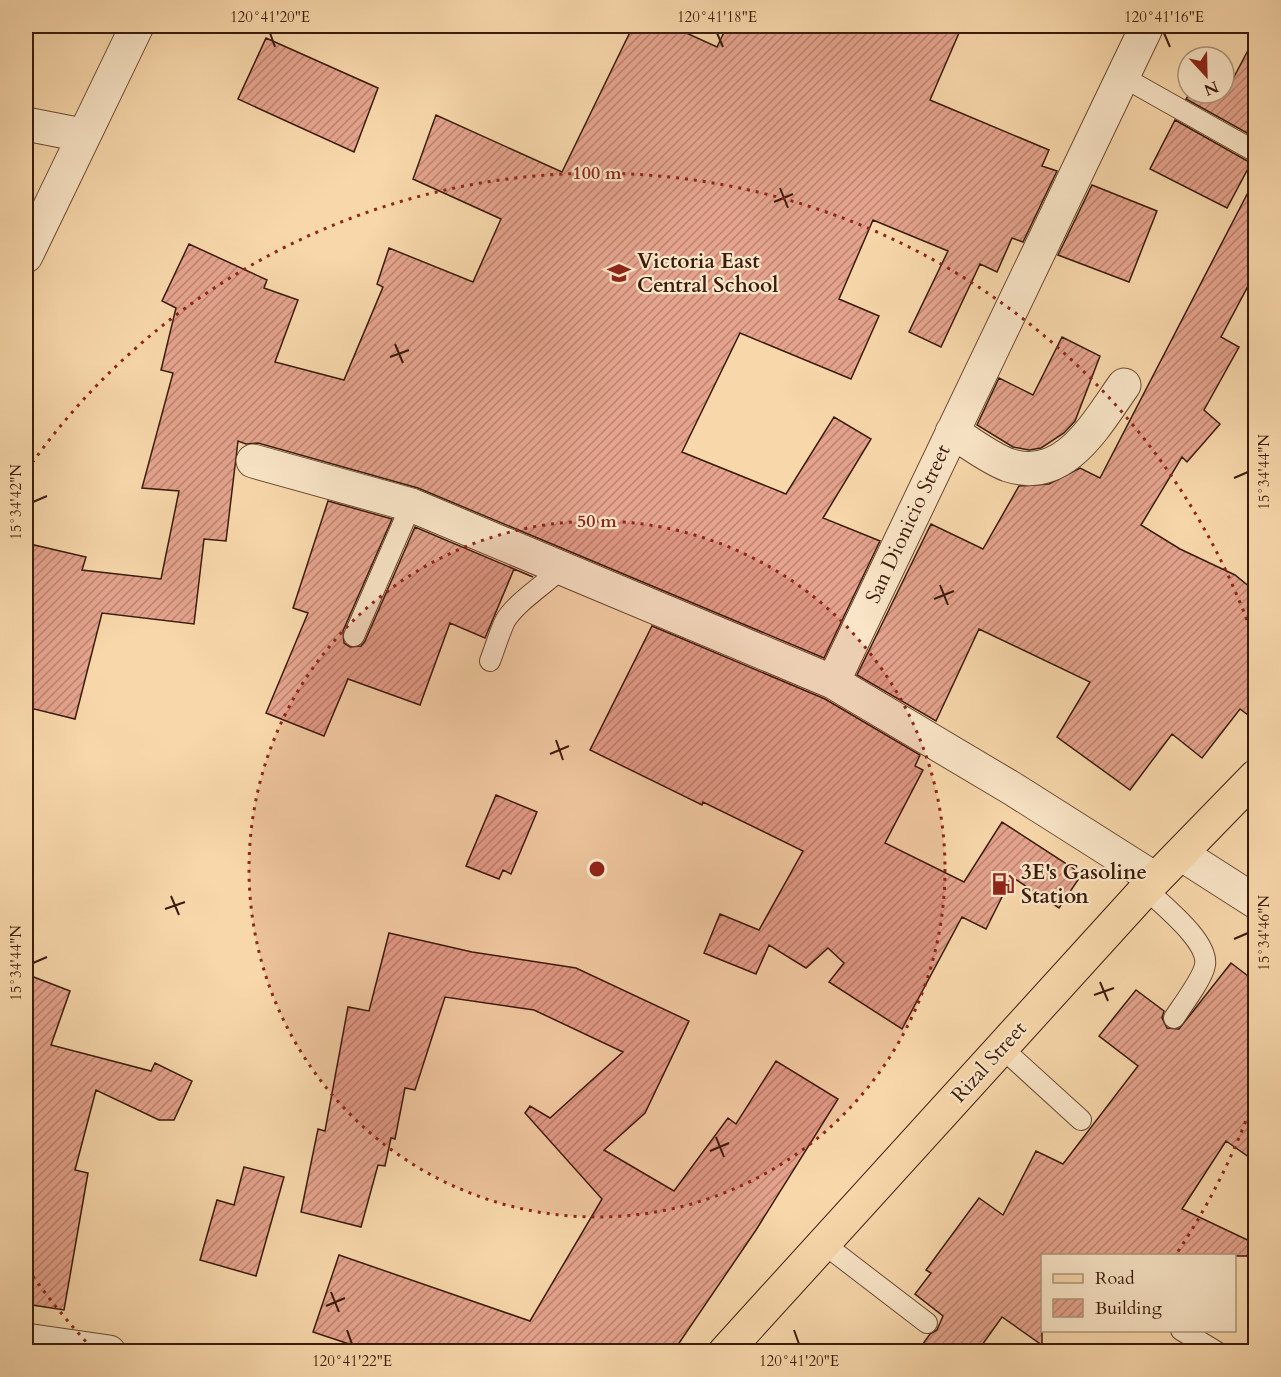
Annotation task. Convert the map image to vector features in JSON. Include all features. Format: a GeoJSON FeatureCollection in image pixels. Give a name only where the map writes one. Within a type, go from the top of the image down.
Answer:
{"type":"FeatureCollection","features":[{"type":"Feature","properties":{"kind":"main road","name":"Rizal Street"},"geometry":{"type":"LineString","coordinates":[[725,1352],[1150,884],[1256,776]]}},
{"type":"Feature","properties":{"kind":"street"},"geometry":{"type":"LineString","coordinates":[[26,256],[82,135],[137,26]]}},
{"type":"Feature","properties":{"kind":"street","name":"San Dionicio Street"},"geometry":{"type":"LineString","coordinates":[[833,682],[951,432],[1148,26]]}},
{"type":"Feature","properties":{"kind":"street"},"geometry":{"type":"LineString","coordinates":[[26,124],[82,135]]}},
{"type":"Feature","properties":{"kind":"street"},"geometry":{"type":"LineString","coordinates":[[951,432],[1008,465],[1036,469],[1060,462],[1082,443],[1124,385]]}},
{"type":"Feature","properties":{"kind":"street"},"geometry":{"type":"LineString","coordinates":[[253,461],[411,505],[833,682],[1013,789],[1150,884]]}},
{"type":"Feature","properties":{"kind":"street"},"geometry":{"type":"LineString","coordinates":[[1181,854],[1256,902]]}},
{"type":"Feature","properties":{"kind":"street"},"geometry":{"type":"LineString","coordinates":[[26,1340],[110,1352]]}},
{"type":"Feature","properties":{"kind":"lane"},"geometry":{"type":"LineString","coordinates":[[1123,77],[1256,152]]}},
{"type":"Feature","properties":{"kind":"lane"},"geometry":{"type":"LineString","coordinates":[[354,636],[411,505]]}},
{"type":"Feature","properties":{"kind":"lane"},"geometry":{"type":"LineString","coordinates":[[490,661],[506,620],[523,600],[541,588],[563,567]]}},
{"type":"Feature","properties":{"kind":"lane"},"geometry":{"type":"LineString","coordinates":[[1150,884],[1195,937],[1205,953],[1206,967],[1174,1018]]}},
{"type":"Feature","properties":{"kind":"lane"},"geometry":{"type":"LineString","coordinates":[[1002,1048],[1082,1120]]}},
{"type":"Feature","properties":{"kind":"lane"},"geometry":{"type":"LineString","coordinates":[[824,1244],[927,1323]]}},
{"type":"Feature","properties":{"kind":"lane"},"geometry":{"type":"LineString","coordinates":[[1184,1332],[1217,1352]]}},
{"type":"Feature","properties":{"kind":"building"},"geometry":{"type":"Polygon","coordinates":[[[633,26],[671,26],[717,47],[727,26],[962,26],[930,100],[1049,150],[1042,166],[1057,171],[1023,242],[1012,238],[997,272],[980,264],[941,347],[909,332],[948,251],[873,220],[839,299],[879,316],[851,379],[740,333],[682,452],[786,494],[834,417],[871,439],[823,518],[880,541],[824,658],[418,488],[258,443],[246,444],[238,441],[226,541],[204,539],[194,624],[102,613],[75,719],[26,707],[26,572],[34,545],[86,557],[82,570],[161,579],[179,491],[142,488],[173,373],[161,370],[176,308],[162,301],[189,244],[267,280],[264,288],[298,300],[275,362],[344,380],[383,287],[377,284],[389,248],[473,282],[501,219],[413,179],[436,115],[562,172],[633,26]]]}},
{"type":"Feature","properties":{"kind":"building"},"geometry":{"type":"Polygon","coordinates":[[[1256,35],[1256,138],[1197,105],[1236,105],[1236,73],[1256,35]]]}},
{"type":"Feature","properties":{"kind":"building"},"geometry":{"type":"Polygon","coordinates":[[[266,38],[378,88],[354,152],[238,99],[266,38]]]}},
{"type":"Feature","properties":{"kind":"building"},"geometry":{"type":"Polygon","coordinates":[[[1175,120],[1251,163],[1227,208],[1150,169],[1175,120]]]}},
{"type":"Feature","properties":{"kind":"building"},"geometry":{"type":"Polygon","coordinates":[[[1256,177],[1256,271],[1221,337],[1239,347],[1204,410],[1220,424],[1187,462],[1182,457],[1141,525],[1180,549],[1235,575],[1256,592],[1256,721],[1240,709],[1202,758],[1172,734],[1130,790],[1057,737],[1090,682],[979,629],[936,721],[857,675],[931,524],[983,549],[1019,486],[1049,484],[1080,468],[1100,478],[1256,177]]]}},
{"type":"Feature","properties":{"kind":"building"},"geometry":{"type":"Polygon","coordinates":[[[1092,185],[1157,211],[1129,282],[1058,255],[1092,185]]]}},
{"type":"Feature","properties":{"kind":"building"},"geometry":{"type":"Polygon","coordinates":[[[1062,337],[1100,356],[1075,421],[1064,433],[1041,448],[1029,450],[1013,447],[977,425],[999,378],[1033,395],[1062,337]]]}},
{"type":"Feature","properties":{"kind":"building"},"geometry":{"type":"Polygon","coordinates":[[[328,501],[392,519],[343,631],[344,643],[350,647],[361,646],[365,641],[415,527],[533,577],[514,569],[485,638],[450,623],[420,705],[348,679],[324,736],[266,713],[308,613],[293,608],[328,501]]]}},
{"type":"Feature","properties":{"kind":"building"},"geometry":{"type":"Polygon","coordinates":[[[652,626],[825,699],[920,755],[915,766],[923,770],[885,843],[964,882],[1002,822],[1082,874],[1059,908],[1012,877],[986,929],[962,917],[902,1029],[829,982],[844,963],[828,948],[806,968],[769,945],[756,974],[704,953],[720,914],[759,930],[803,851],[590,750],[652,626]]]}},
{"type":"Feature","properties":{"kind":"building"},"geometry":{"type":"Polygon","coordinates":[[[496,795],[537,812],[511,874],[503,870],[499,879],[466,866],[496,795]]]}},
{"type":"Feature","properties":{"kind":"building"},"geometry":{"type":"Polygon","coordinates":[[[389,933],[472,952],[576,968],[689,1021],[645,1113],[604,1150],[674,1191],[728,1118],[736,1124],[776,1061],[838,1099],[756,1230],[673,1352],[373,1352],[313,1332],[339,1255],[530,1321],[602,1199],[525,1113],[530,1106],[550,1118],[623,1052],[534,1010],[445,997],[415,1090],[405,1088],[395,1139],[391,1138],[385,1166],[378,1165],[361,1227],[301,1212],[318,1129],[325,1131],[348,1007],[369,1011],[389,933]]]}},
{"type":"Feature","properties":{"kind":"building"},"geometry":{"type":"Polygon","coordinates":[[[1231,963],[1256,982],[1256,1162],[1226,1141],[1182,1209],[1256,1244],[1256,1256],[1236,1256],[1236,1254],[1041,1254],[1042,1345],[1002,1317],[977,1352],[917,1352],[930,1334],[937,1330],[943,1316],[915,1294],[931,1273],[926,1270],[979,1198],[1003,1215],[1036,1151],[1063,1164],[1138,1066],[1099,1036],[1136,990],[1164,1011],[1162,1018],[1167,1028],[1179,1029],[1231,963]]]}},
{"type":"Feature","properties":{"kind":"building"},"geometry":{"type":"Polygon","coordinates":[[[26,974],[70,991],[51,1045],[151,1071],[155,1063],[192,1081],[174,1120],[159,1120],[96,1090],[75,1170],[88,1173],[64,1310],[26,1304],[26,974]]]}},
{"type":"Feature","properties":{"kind":"building"},"geometry":{"type":"Polygon","coordinates":[[[244,1167],[284,1177],[256,1276],[200,1260],[217,1200],[234,1205],[244,1167]]]}},
{"type":"Feature","properties":{"kind":"place","name":"Victoria East Central School"},"geometry":{"type":"Point","coordinates":[619,273]}},
{"type":"Feature","properties":{"kind":"place","name":"3E's Gasoline Station"},"geometry":{"type":"Point","coordinates":[1003,884]}}]}
